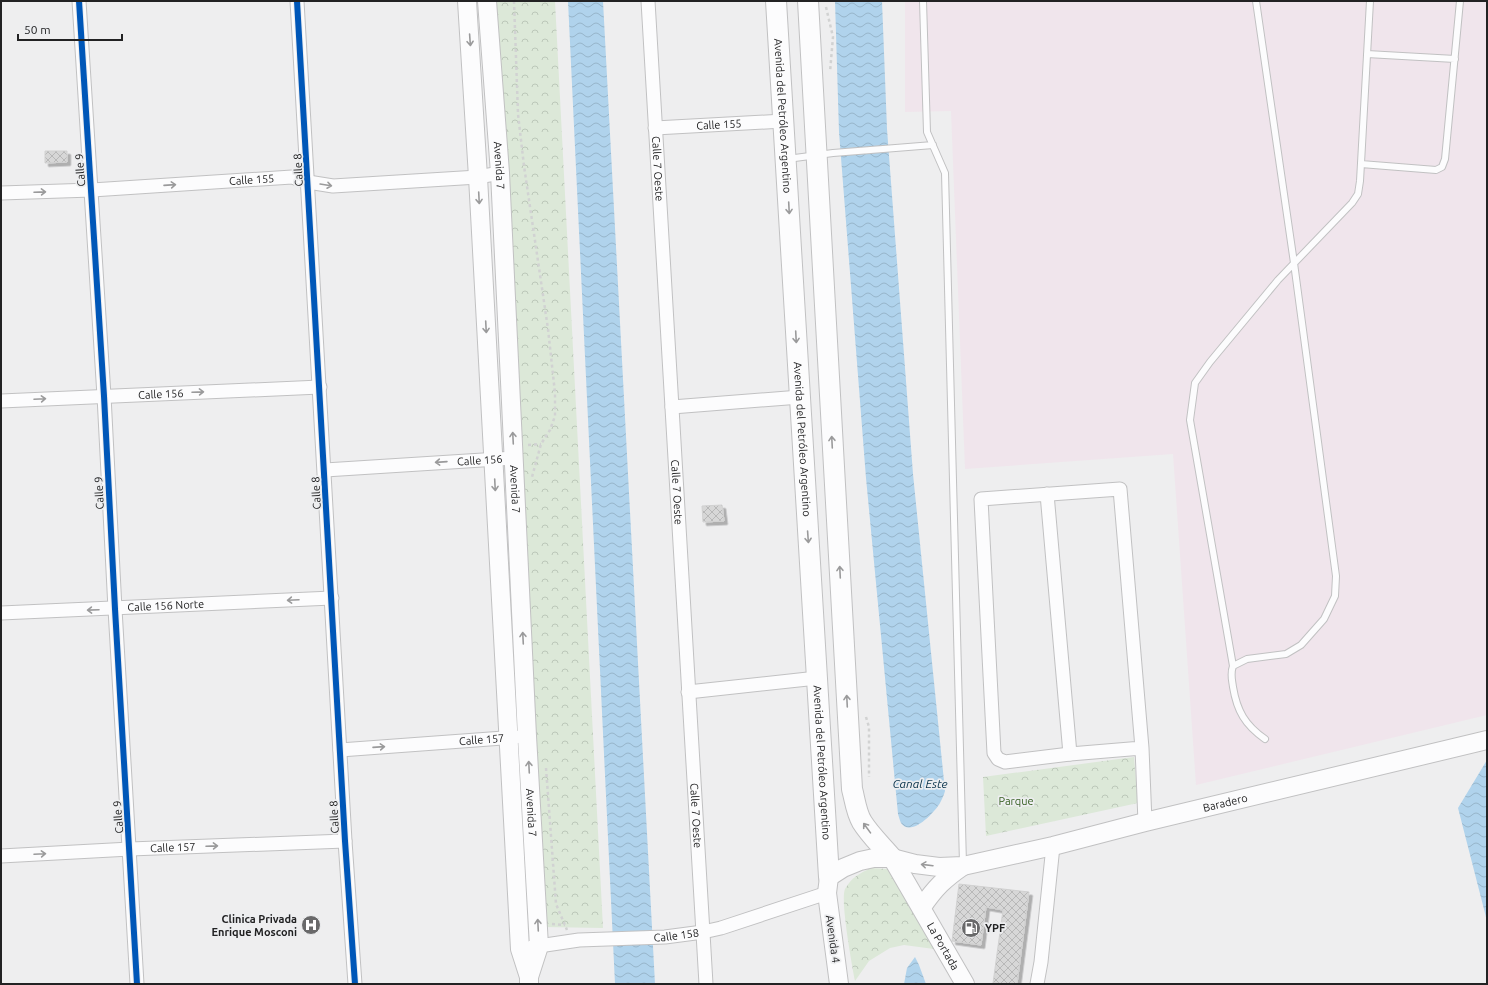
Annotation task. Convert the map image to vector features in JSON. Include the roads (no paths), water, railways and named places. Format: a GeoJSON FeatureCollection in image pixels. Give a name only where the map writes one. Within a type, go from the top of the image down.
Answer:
{"type":"FeatureCollection","features":[{"type":"Feature","properties":{"kind":"main road","name":"Avenida 7"},"geometry":{"type":"LineString","coordinates":[[467,1],[520,949],[529,980]]}},
{"type":"Feature","properties":{"kind":"main road","name":"Avenida 7"},"geometry":{"type":"LineString","coordinates":[[487,1],[500,173],[539,946],[529,980]]}},
{"type":"Feature","properties":{"kind":"main road","name":"Avenida del Petróleo Argentino"},"geometry":{"type":"LineString","coordinates":[[776,1],[828,885]]}},
{"type":"Feature","properties":{"kind":"main road"},"geometry":{"type":"LineString","coordinates":[[808,1],[825,154],[852,789],[856,808],[861,821],[892,858]]}},
{"type":"Feature","properties":{"kind":"main road","name":"Baradero"},"geometry":{"type":"LineString","coordinates":[[828,885],[843,868],[860,861],[874,858],[892,858],[939,867],[963,866],[1053,846],[1145,822],[1487,740]]}},
{"type":"Feature","properties":{"kind":"main road","name":"La Portada"},"geometry":{"type":"LineString","coordinates":[[892,858],[965,984]]}},
{"type":"Feature","properties":{"kind":"main road","name":"Baradero"},"geometry":{"type":"LineString","coordinates":[[922,908],[933,891],[946,877],[963,866]]}},
{"type":"Feature","properties":{"kind":"main road","name":"Avenida 4"},"geometry":{"type":"LineString","coordinates":[[828,885],[839,984]]}},
{"type":"Feature","properties":{"kind":"street","name":"Calle 9"},"geometry":{"type":"LineString","coordinates":[[79,1],[92,190],[137,984]]}},
{"type":"Feature","properties":{"kind":"street","name":"Calle 8"},"geometry":{"type":"LineString","coordinates":[[298,1],[345,841],[355,984]]}},
{"type":"Feature","properties":{"kind":"street","name":"Calle 7 Oeste"},"geometry":{"type":"LineString","coordinates":[[648,1],[706,984]]}},
{"type":"Feature","properties":{"kind":"street","name":"Calle 155"},"geometry":{"type":"LineString","coordinates":[[656,128],[783,121]]}},
{"type":"Feature","properties":{"kind":"street","name":"Calle 155"},"geometry":{"type":"LineString","coordinates":[[1,193],[92,190],[292,177],[308,182],[333,186],[478,177],[500,173]]}},
{"type":"Feature","properties":{"kind":"street","name":"Calle 156"},"geometry":{"type":"LineString","coordinates":[[1,401],[320,387]]}},
{"type":"Feature","properties":{"kind":"street"},"geometry":{"type":"LineString","coordinates":[[672,407],[800,397]]}},
{"type":"Feature","properties":{"kind":"street","name":"Calle 156"},"geometry":{"type":"LineString","coordinates":[[325,470],[514,458]]}},
{"type":"Feature","properties":{"kind":"street"},"geometry":{"type":"LineString","coordinates":[[1142,748],[1070,754],[1005,762],[998,759],[994,753],[982,499],[1120,489],[1142,748],[1145,822]]}},
{"type":"Feature","properties":{"kind":"street"},"geometry":{"type":"LineString","coordinates":[[1046,494],[1070,754]]}},
{"type":"Feature","properties":{"kind":"street","name":"Calle 156 Norte"},"geometry":{"type":"LineString","coordinates":[[1,613],[332,598]]}},
{"type":"Feature","properties":{"kind":"street"},"geometry":{"type":"LineString","coordinates":[[688,692],[817,678]]}},
{"type":"Feature","properties":{"kind":"street","name":"Calle 157"},"geometry":{"type":"LineString","coordinates":[[340,750],[528,736]]}},
{"type":"Feature","properties":{"kind":"street","name":"Calle 157"},"geometry":{"type":"LineString","coordinates":[[1,856],[130,849],[345,841]]}},
{"type":"Feature","properties":{"kind":"street"},"geometry":{"type":"LineString","coordinates":[[1037,984],[1041,962],[1053,846]]}},
{"type":"Feature","properties":{"kind":"street","name":"Calle 158"},"geometry":{"type":"LineString","coordinates":[[520,949],[576,940],[665,937],[703,932],[721,928],[828,885]]}},
{"type":"Feature","properties":{"kind":"lane"},"geometry":{"type":"LineString","coordinates":[[923,1],[927,132],[945,173],[963,866]]}},
{"type":"Feature","properties":{"kind":"lane"},"geometry":{"type":"LineString","coordinates":[[1233,666],[1247,659],[1286,654],[1301,645],[1324,619],[1335,596],[1336,576],[1294,263],[1256,1]]}},
{"type":"Feature","properties":{"kind":"lane"},"geometry":{"type":"LineString","coordinates":[[1265,739],[1254,731],[1236,704],[1231,673],[1233,666],[1190,420],[1192,398],[1195,383],[1210,362],[1278,280],[1352,203],[1358,194],[1370,1]]}},
{"type":"Feature","properties":{"kind":"lane"},"geometry":{"type":"LineString","coordinates":[[1361,164],[1436,170],[1442,167],[1445,159],[1460,1]]}},
{"type":"Feature","properties":{"kind":"lane"},"geometry":{"type":"LineString","coordinates":[[1367,54],[1455,59]]}},
{"type":"Feature","properties":{"kind":"lane"},"geometry":{"type":"LineString","coordinates":[[786,160],[825,154],[933,145]]}},
{"type":"Feature","properties":{"kind":"water"},"geometry":{"type":"Polygon","coordinates":[[[568,1],[603,1],[655,984],[615,984],[568,1]]]}},
{"type":"Feature","properties":{"kind":"water","name":"Canal Este"},"geometry":{"type":"Polygon","coordinates":[[[835,1],[882,1],[887,129],[913,474],[945,791],[940,803],[933,812],[922,822],[911,827],[905,827],[901,823],[898,814],[866,478],[839,132],[835,1]]]}},
{"type":"Feature","properties":{"kind":"water"},"geometry":{"type":"Polygon","coordinates":[[[1487,760],[1487,921],[1458,808],[1487,760]]]}},
{"type":"Feature","properties":{"kind":"water"},"geometry":{"type":"Polygon","coordinates":[[[915,957],[926,984],[904,984],[907,968],[915,957]]]}},
{"type":"Feature","properties":{"kind":"place","name":"Clinica Privada Enrique Mosconi"},"geometry":{"type":"Point","coordinates":[311,925]}},
{"type":"Feature","properties":{"kind":"place","name":"YPF"},"geometry":{"type":"Point","coordinates":[971,928]}},
{"type":"Feature","properties":{"kind":"park label","name":"Parque"},"geometry":{"type":"Point","coordinates":[1016,801]}}]}
